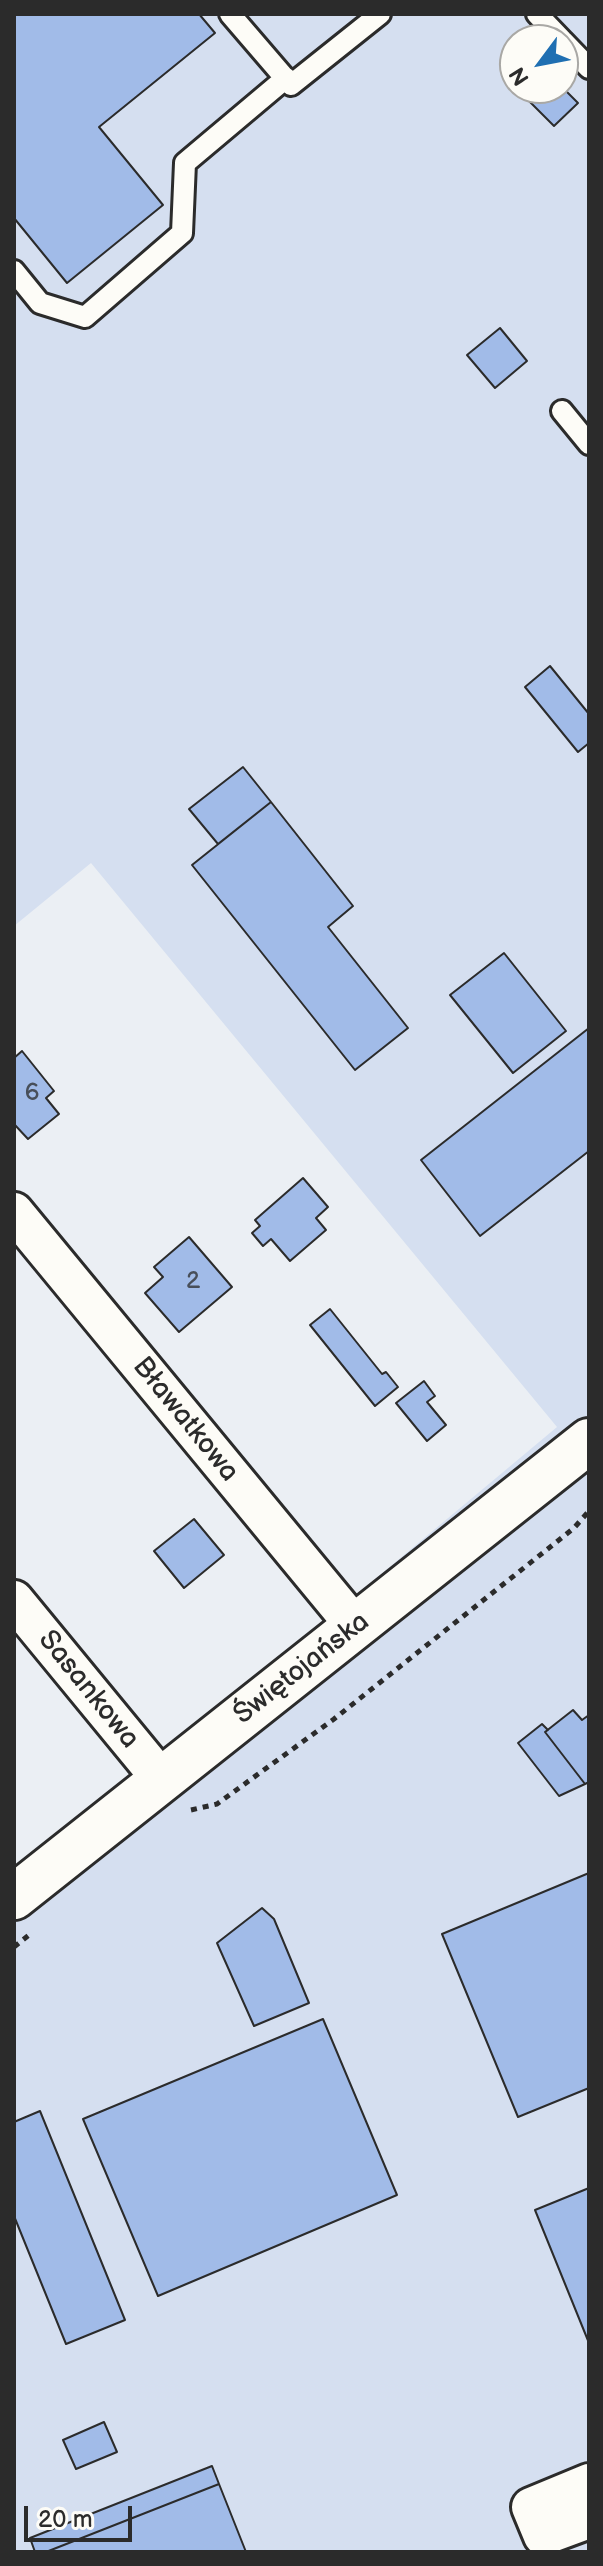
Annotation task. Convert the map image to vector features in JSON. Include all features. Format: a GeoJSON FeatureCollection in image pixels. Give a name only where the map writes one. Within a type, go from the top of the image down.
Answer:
{"type":"FeatureCollection","features":[{"type":"Feature","properties":{"kind":"street","name":"Bławatkowa"},"geometry":{"type":"LineString","coordinates":[[14,1212],[356,1627]]}},
{"type":"Feature","properties":{"kind":"street","name":"Świętojańska"},"geometry":{"type":"LineString","coordinates":[[26,1912],[174,1796],[356,1627],[589,1441]]}},
{"type":"Feature","properties":{"kind":"street","name":"Sasankowa"},"geometry":{"type":"LineString","coordinates":[[14,1600],[174,1796]]}},
{"type":"Feature","properties":{"kind":"street"},"geometry":{"type":"LineString","coordinates":[[589,2483],[531,2507],[543,2536],[589,2519]]}},
{"type":"Feature","properties":{"kind":"lane"},"geometry":{"type":"LineString","coordinates":[[230,14],[291,85],[380,14]]}},
{"type":"Feature","properties":{"kind":"lane"},"geometry":{"type":"LineString","coordinates":[[14,271],[40,303],[85,317],[182,233],[185,163],[286,78]]}},
{"type":"Feature","properties":{"kind":"lane"},"geometry":{"type":"LineString","coordinates":[[562,411],[589,444]]}},
{"type":"Feature","properties":{"kind":"path"},"geometry":{"type":"LineString","coordinates":[[174,1796],[217,1804],[334,1719],[574,1528],[589,1511]]}},
{"type":"Feature","properties":{"kind":"path"},"geometry":{"type":"LineString","coordinates":[[14,1947],[26,1912]]}},
{"type":"Feature","properties":{"kind":"shaded area"},"geometry":{"type":"Polygon","coordinates":[[[14,14],[589,14],[589,2552],[14,2552],[14,1881],[557,1427],[91,863],[14,926],[14,14]]]}},
{"type":"Feature","properties":{"kind":"building"},"geometry":{"type":"Polygon","coordinates":[[[14,14],[199,14],[215,33],[99,127],[163,205],[67,283],[14,218],[14,14]]]}},
{"type":"Feature","properties":{"kind":"building"},"geometry":{"type":"Polygon","coordinates":[[[532,104],[577,104],[554,126],[532,104]]]}},
{"type":"Feature","properties":{"kind":"building"},"geometry":{"type":"Polygon","coordinates":[[[500,328],[527,361],[495,388],[467,355],[500,328]]]}},
{"type":"Feature","properties":{"kind":"building"},"geometry":{"type":"Polygon","coordinates":[[[550,666],[589,714],[589,743],[578,752],[525,687],[550,666]]]}},
{"type":"Feature","properties":{"kind":"building"},"geometry":{"type":"Polygon","coordinates":[[[243,767],[271,802],[218,844],[189,809],[243,767]]]}},
{"type":"Feature","properties":{"kind":"building"},"geometry":{"type":"Polygon","coordinates":[[[271,802],[353,906],[328,927],[408,1028],[355,1070],[192,865],[271,802]]]}},
{"type":"Feature","properties":{"kind":"building"},"geometry":{"type":"Polygon","coordinates":[[[504,953],[566,1031],[513,1073],[450,995],[504,953]]]}},
{"type":"Feature","properties":{"kind":"building"},"geometry":{"type":"Polygon","coordinates":[[[589,1028],[589,1151],[480,1236],[421,1160],[589,1028]]]}},
{"type":"Feature","properties":{"kind":"building"},"geometry":{"type":"Polygon","coordinates":[[[22,1051],[54,1091],[46,1098],[59,1114],[28,1139],[14,1124],[14,1058],[22,1051]]]}},
{"type":"Feature","properties":{"kind":"building"},"geometry":{"type":"Polygon","coordinates":[[[303,1178],[328,1207],[316,1218],[326,1230],[290,1261],[271,1239],[263,1246],[252,1233],[260,1226],[255,1220],[303,1178]]]}},
{"type":"Feature","properties":{"kind":"building"},"geometry":{"type":"Polygon","coordinates":[[[189,1237],[232,1287],[179,1332],[145,1293],[163,1277],[154,1267],[189,1237]]]}},
{"type":"Feature","properties":{"kind":"building"},"geometry":{"type":"Polygon","coordinates":[[[330,1309],[382,1374],[386,1372],[398,1387],[375,1406],[310,1325],[330,1309]]]}},
{"type":"Feature","properties":{"kind":"building"},"geometry":{"type":"Polygon","coordinates":[[[424,1381],[435,1396],[427,1402],[446,1425],[427,1441],[396,1403],[424,1381]]]}},
{"type":"Feature","properties":{"kind":"building"},"geometry":{"type":"Polygon","coordinates":[[[194,1519],[224,1555],[184,1588],[154,1551],[194,1519]]]}},
{"type":"Feature","properties":{"kind":"building"},"geometry":{"type":"Polygon","coordinates":[[[573,1710],[582,1720],[589,1715],[589,1782],[585,1784],[545,1732],[573,1710]]]}},
{"type":"Feature","properties":{"kind":"building"},"geometry":{"type":"Polygon","coordinates":[[[542,1724],[585,1784],[559,1796],[518,1743],[542,1724]]]}},
{"type":"Feature","properties":{"kind":"building"},"geometry":{"type":"Polygon","coordinates":[[[589,1873],[589,2088],[518,2117],[442,1934],[589,1873]]]}},
{"type":"Feature","properties":{"kind":"building"},"geometry":{"type":"Polygon","coordinates":[[[262,1908],[274,1919],[309,2003],[254,2026],[217,1943],[262,1908]]]}},
{"type":"Feature","properties":{"kind":"building"},"geometry":{"type":"Polygon","coordinates":[[[323,2019],[397,2195],[158,2296],[83,2119],[323,2019]]]}},
{"type":"Feature","properties":{"kind":"building"},"geometry":{"type":"Polygon","coordinates":[[[40,2111],[125,2320],[66,2344],[14,2216],[14,2122],[40,2111]]]}},
{"type":"Feature","properties":{"kind":"building"},"geometry":{"type":"Polygon","coordinates":[[[589,2188],[589,2343],[535,2210],[589,2188]]]}},
{"type":"Feature","properties":{"kind":"building"},"geometry":{"type":"Polygon","coordinates":[[[104,2422],[117,2452],[76,2469],[63,2440],[104,2422]]]}},
{"type":"Feature","properties":{"kind":"building"},"geometry":{"type":"Polygon","coordinates":[[[212,2466],[219,2484],[46,2552],[35,2552],[30,2538],[212,2466]]]}},
{"type":"Feature","properties":{"kind":"building"},"geometry":{"type":"Polygon","coordinates":[[[219,2484],[246,2552],[46,2552],[219,2484]]]}}]}
